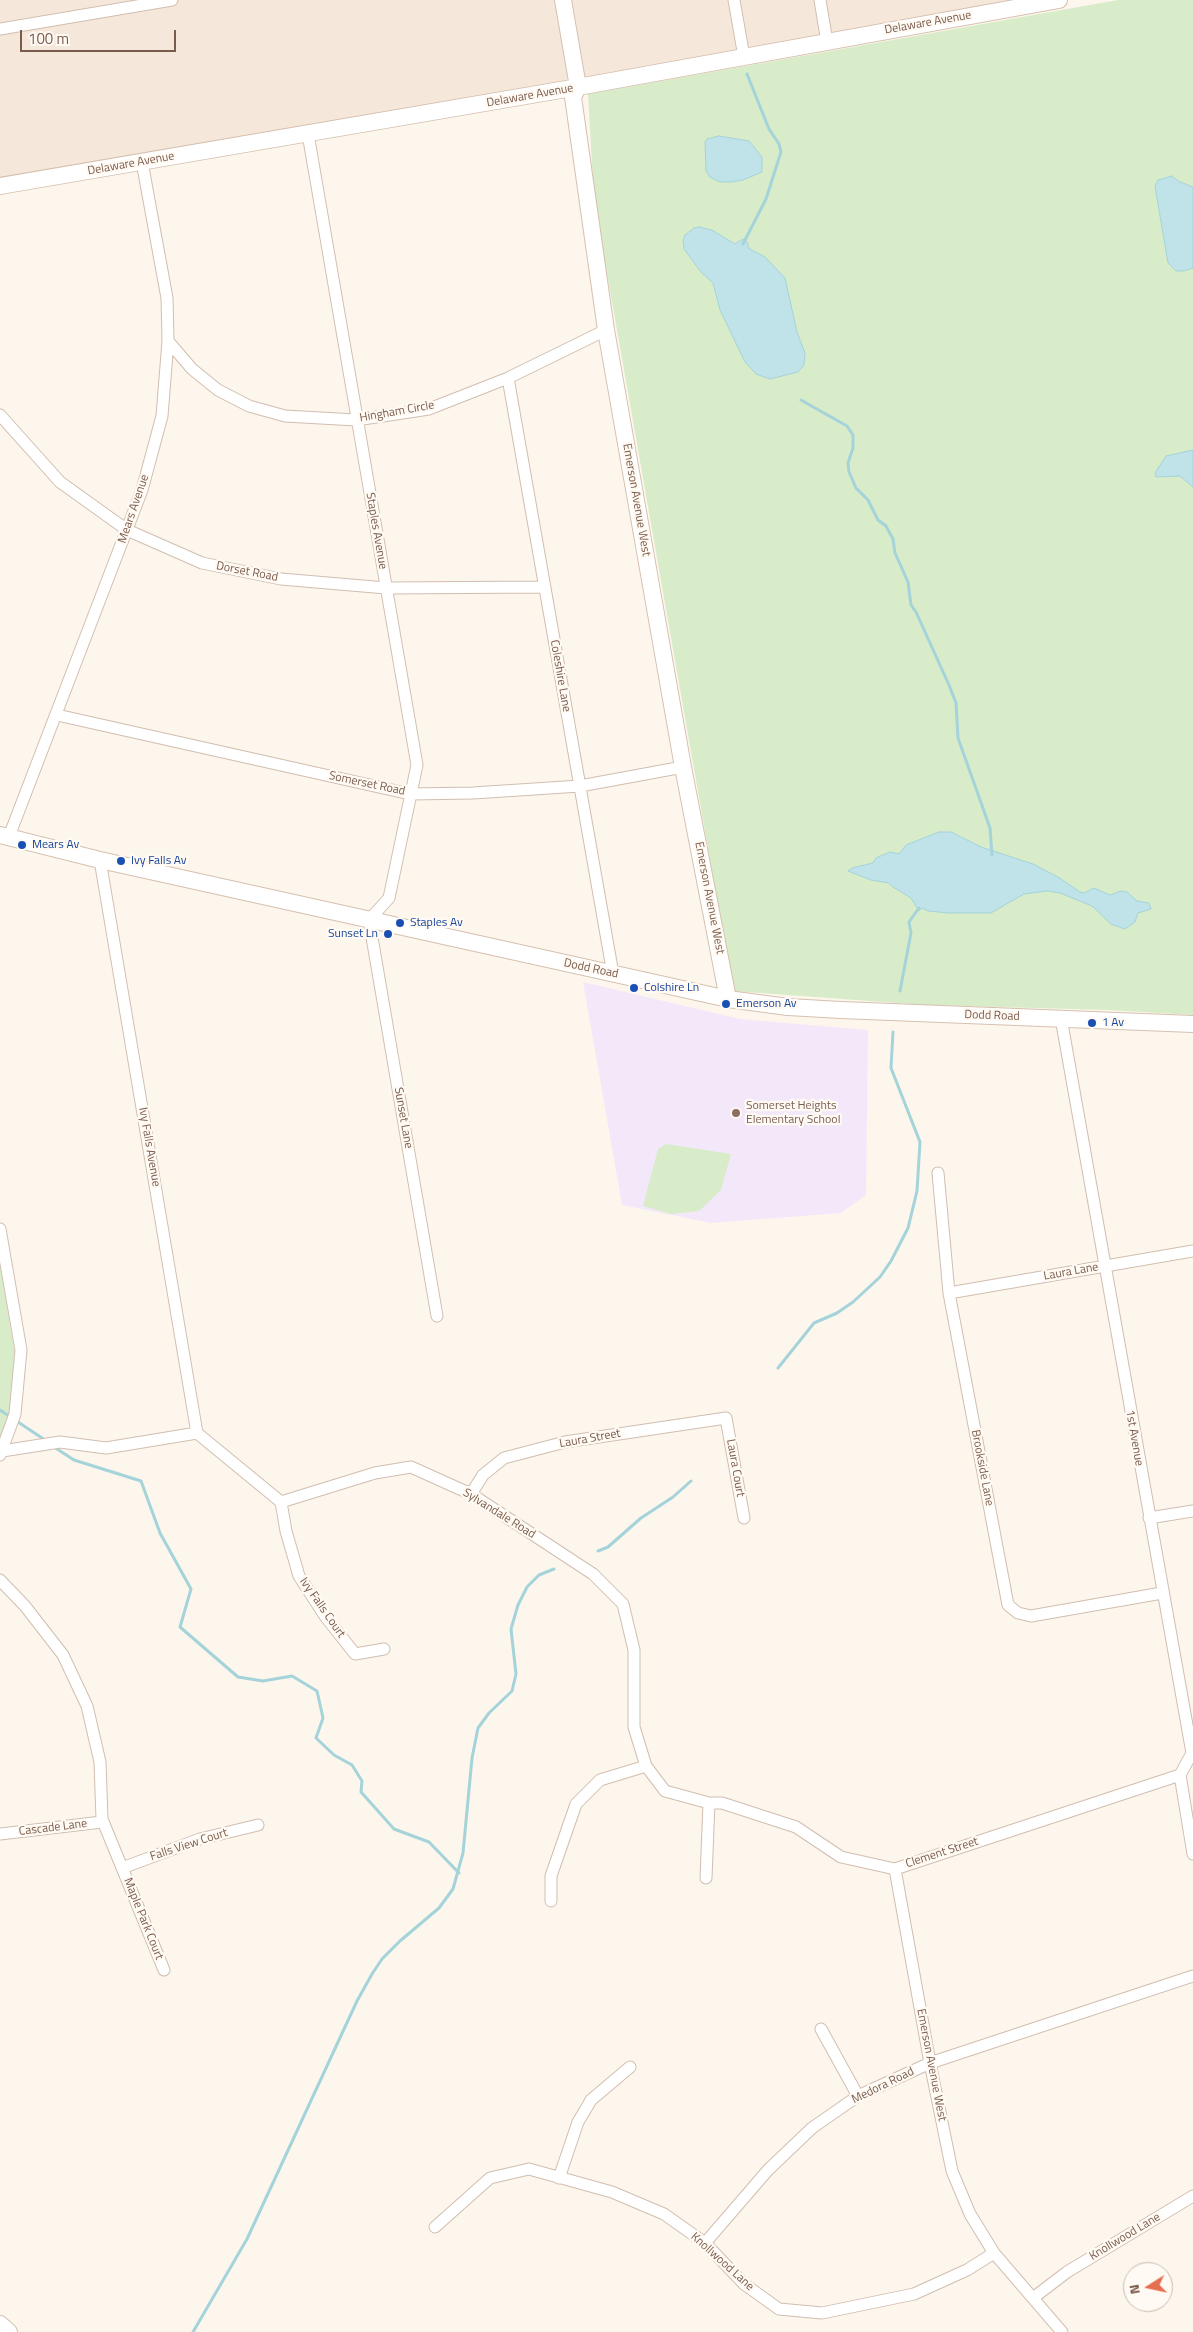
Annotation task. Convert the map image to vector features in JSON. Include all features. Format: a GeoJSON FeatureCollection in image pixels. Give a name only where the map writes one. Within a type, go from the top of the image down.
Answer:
{"type":"FeatureCollection","features":[{"type":"Feature","properties":{"kind":"street"},"geometry":{"type":"LineString","coordinates":[[0,30],[172,0]]}},
{"type":"Feature","properties":{"kind":"street","name":"Emerson Avenue West"},"geometry":{"type":"LineString","coordinates":[[563,0],[578,87],[573,97],[606,330],[683,767],[728,998]]}},
{"type":"Feature","properties":{"kind":"street"},"geometry":{"type":"LineString","coordinates":[[734,0],[744,57]]}},
{"type":"Feature","properties":{"kind":"street"},"geometry":{"type":"LineString","coordinates":[[820,0],[827,42]]}},
{"type":"Feature","properties":{"kind":"street","name":"Delaware Avenue"},"geometry":{"type":"LineString","coordinates":[[0,186],[578,87],[1059,0]]}},
{"type":"Feature","properties":{"kind":"street","name":"Staples Avenue"},"geometry":{"type":"LineString","coordinates":[[308,134],[417,764],[390,898],[370,920]]}},
{"type":"Feature","properties":{"kind":"street","name":"Mears Avenue"},"geometry":{"type":"LineString","coordinates":[[4,837],[57,715],[127,530],[142,490],[162,416],[168,342],[167,298],[142,162]]}},
{"type":"Feature","properties":{"kind":"street","name":"Hingham Circle"},"geometry":{"type":"LineString","coordinates":[[168,342],[198,375],[218,390],[249,406],[285,416],[356,420],[429,409],[508,378],[606,330]]}},
{"type":"Feature","properties":{"kind":"street","name":"Coleshire Lane"},"geometry":{"type":"LineString","coordinates":[[508,378],[614,974]]}},
{"type":"Feature","properties":{"kind":"street","name":"Dorset Road"},"geometry":{"type":"LineString","coordinates":[[0,416],[60,482],[127,530],[202,563],[281,579],[386,588],[545,587]]}},
{"type":"Feature","properties":{"kind":"street","name":"Somerset Road"},"geometry":{"type":"LineString","coordinates":[[57,715],[410,794],[473,793],[580,786],[683,767]]}},
{"type":"Feature","properties":{"kind":"street","name":"Dodd Road"},"geometry":{"type":"LineString","coordinates":[[4,837],[100,860],[728,998],[797,1008],[1193,1024]]}},
{"type":"Feature","properties":{"kind":"street","name":"Ivy Falls Avenue"},"geometry":{"type":"LineString","coordinates":[[100,860],[197,1433]]}},
{"type":"Feature","properties":{"kind":"street","name":"Sunset Lane"},"geometry":{"type":"LineString","coordinates":[[370,920],[437,1316]]}},
{"type":"Feature","properties":{"kind":"street","name":"1st Avenue"},"geometry":{"type":"LineString","coordinates":[[1061,1018],[1103,1266],[1192,1753],[1180,1774]]}},
{"type":"Feature","properties":{"kind":"street","name":"Brookside Lane"},"geometry":{"type":"LineString","coordinates":[[938,1173],[949,1293],[1008,1605],[1018,1613],[1031,1616],[1162,1593]]}},
{"type":"Feature","properties":{"kind":"street"},"geometry":{"type":"LineString","coordinates":[[0,1229],[22,1350],[16,1414],[1,1453]]}},
{"type":"Feature","properties":{"kind":"street","name":"Laura Lane"},"geometry":{"type":"LineString","coordinates":[[949,1293],[1193,1250]]}},
{"type":"Feature","properties":{"kind":"street","name":"Laura Street"},"geometry":{"type":"LineString","coordinates":[[471,1494],[483,1475],[504,1458],[565,1442],[726,1418]]}},
{"type":"Feature","properties":{"kind":"street","name":"Laura Court"},"geometry":{"type":"LineString","coordinates":[[726,1418],[744,1518]]}},
{"type":"Feature","properties":{"kind":"street"},"geometry":{"type":"LineString","coordinates":[[1,1453],[60,1442],[106,1448],[197,1433],[281,1502]]}},
{"type":"Feature","properties":{"kind":"street","name":"Sylvandale Road"},"geometry":{"type":"LineString","coordinates":[[281,1502],[375,1473],[411,1467],[471,1494],[593,1574],[623,1604],[634,1650],[634,1727],[646,1766],[665,1791],[709,1802]]}},
{"type":"Feature","properties":{"kind":"street","name":"Ivy Falls Court"},"geometry":{"type":"LineString","coordinates":[[281,1502],[286,1531],[299,1576],[325,1616],[355,1654],[384,1649]]}},
{"type":"Feature","properties":{"kind":"street"},"geometry":{"type":"LineString","coordinates":[[1149,1518],[1193,1511]]}},
{"type":"Feature","properties":{"kind":"street"},"geometry":{"type":"LineString","coordinates":[[0,1580],[25,1606],[63,1655],[87,1706],[100,1762],[102,1819]]}},
{"type":"Feature","properties":{"kind":"street"},"geometry":{"type":"LineString","coordinates":[[551,1901],[551,1876],[576,1804],[600,1780],[646,1766]]}},
{"type":"Feature","properties":{"kind":"street"},"geometry":{"type":"LineString","coordinates":[[1180,1774],[1193,1854]]}},
{"type":"Feature","properties":{"kind":"street","name":"Clement Street"},"geometry":{"type":"LineString","coordinates":[[709,1802],[722,1803],[796,1827],[841,1857],[895,1869],[1180,1774]]}},
{"type":"Feature","properties":{"kind":"street"},"geometry":{"type":"LineString","coordinates":[[706,1878],[709,1802]]}},
{"type":"Feature","properties":{"kind":"street","name":"Cascade Lane"},"geometry":{"type":"LineString","coordinates":[[0,1834],[102,1822],[102,1819]]}},
{"type":"Feature","properties":{"kind":"street","name":"Maple Park Court"},"geometry":{"type":"LineString","coordinates":[[102,1819],[164,1970]]}},
{"type":"Feature","properties":{"kind":"street","name":"Falls View Court"},"geometry":{"type":"LineString","coordinates":[[122,1868],[200,1839],[258,1825]]}},
{"type":"Feature","properties":{"kind":"street","name":"Emerson Avenue West"},"geometry":{"type":"LineString","coordinates":[[895,1869],[930,2063],[952,2171],[970,2214],[994,2253],[1033,2298]]}},
{"type":"Feature","properties":{"kind":"street","name":"Medora Road"},"geometry":{"type":"LineString","coordinates":[[705,2243],[768,2170],[812,2128],[858,2096],[930,2063],[1193,1976]]}},
{"type":"Feature","properties":{"kind":"street"},"geometry":{"type":"LineString","coordinates":[[821,2029],[858,2096]]}},
{"type":"Feature","properties":{"kind":"street"},"geometry":{"type":"LineString","coordinates":[[559,2178],[578,2122],[591,2100],[630,2067]]}},
{"type":"Feature","properties":{"kind":"street","name":"Knollwood Lane"},"geometry":{"type":"LineString","coordinates":[[436,2227],[490,2178],[529,2170],[612,2192],[664,2214],[705,2243],[744,2284],[779,2309],[822,2313],[914,2294],[967,2270],[994,2253]]}},
{"type":"Feature","properties":{"kind":"street","name":"Knollwood Lane"},"geometry":{"type":"LineString","coordinates":[[1033,2298],[1067,2272],[1193,2196]]}},
{"type":"Feature","properties":{"kind":"street"},"geometry":{"type":"LineString","coordinates":[[1033,2298],[1062,2332]]}},
{"type":"Feature","properties":{"kind":"street"},"geometry":{"type":"LineString","coordinates":[[0,2324],[9,2332]]}},
{"type":"Feature","properties":{"kind":"shaded area"},"geometry":{"type":"Polygon","coordinates":[[[0,0],[558,0],[571,80],[0,179],[0,0]]]}},
{"type":"Feature","properties":{"kind":"shaded area"},"geometry":{"type":"Polygon","coordinates":[[[571,0],[1021,0],[584,78],[571,0]]]}},
{"type":"Feature","properties":{"kind":"shaded area","name":"Somerset Heights Elementary School"},"geometry":{"type":"Polygon","coordinates":[[[583,982],[740,1019],[868,1030],[866,1195],[841,1213],[711,1223],[622,1205],[583,982]]]}},
{"type":"Feature","properties":{"kind":"green space"},"geometry":{"type":"Polygon","coordinates":[[[1118,0],[1193,0],[1193,1015],[1107,1010],[924,1005],[733,991],[594,199],[588,94],[1118,0]]]}},
{"type":"Feature","properties":{"kind":"green space"},"geometry":{"type":"Polygon","coordinates":[[[666,1144],[731,1154],[721,1190],[699,1211],[671,1214],[643,1206],[658,1149],[666,1144]]]}},
{"type":"Feature","properties":{"kind":"green space"},"geometry":{"type":"Polygon","coordinates":[[[0,1266],[17,1365],[14,1406],[0,1440],[0,1266]]]}},
{"type":"Feature","properties":{"kind":"water"},"geometry":{"type":"Polygon","coordinates":[[[719,136],[749,141],[762,157],[762,172],[743,180],[732,182],[720,182],[710,177],[706,171],[705,142],[707,139],[719,136]]]}},
{"type":"Feature","properties":{"kind":"water"},"geometry":{"type":"Polygon","coordinates":[[[1172,176],[1178,181],[1193,187],[1193,268],[1184,271],[1176,271],[1168,263],[1155,186],[1158,180],[1172,176]]]}},
{"type":"Feature","properties":{"kind":"water"},"geometry":{"type":"Polygon","coordinates":[[[699,227],[712,230],[735,244],[743,239],[748,243],[748,248],[765,257],[785,278],[797,332],[805,353],[804,365],[798,372],[770,379],[756,374],[745,362],[720,310],[713,283],[701,272],[684,249],[683,240],[685,235],[694,228],[699,227]]]}},
{"type":"Feature","properties":{"kind":"water"},"geometry":{"type":"Polygon","coordinates":[[[1193,450],[1193,487],[1180,476],[1156,477],[1155,473],[1166,456],[1193,450]]]}},
{"type":"Feature","properties":{"kind":"water"},"geometry":{"type":"Polygon","coordinates":[[[939,832],[951,832],[981,847],[1033,864],[1058,877],[1080,892],[1084,893],[1094,888],[1110,895],[1121,891],[1127,892],[1137,901],[1149,903],[1151,909],[1138,913],[1135,922],[1125,929],[1111,924],[1092,906],[1060,893],[1047,891],[1024,894],[991,913],[949,913],[928,911],[922,908],[919,911],[911,898],[889,883],[871,880],[848,871],[852,868],[873,863],[876,858],[890,852],[899,854],[906,845],[939,832]]]}},
{"type":"Feature","properties":{"kind":"waterway"},"geometry":{"type":"LineString","coordinates":[[743,244],[766,199],[781,152],[779,144],[769,129],[747,74]]}},
{"type":"Feature","properties":{"kind":"waterway"},"geometry":{"type":"LineString","coordinates":[[801,400],[847,426],[853,435],[853,448],[848,463],[849,472],[856,488],[868,500],[878,520],[886,526],[893,539],[895,553],[908,582],[911,605],[916,612],[956,703],[958,738],[990,828],[992,855]]}},
{"type":"Feature","properties":{"kind":"waterway"},"geometry":{"type":"LineString","coordinates":[[900,991],[911,933],[909,922],[919,908]]}},
{"type":"Feature","properties":{"kind":"waterway"},"geometry":{"type":"LineString","coordinates":[[778,1368],[814,1323],[837,1313],[853,1302],[880,1277],[891,1261],[908,1228],[917,1191],[920,1142],[891,1068],[893,1032]]}},
{"type":"Feature","properties":{"kind":"waterway"},"geometry":{"type":"LineString","coordinates":[[0,1410],[45,1440]]}},
{"type":"Feature","properties":{"kind":"waterway"},"geometry":{"type":"LineString","coordinates":[[54,1447],[74,1460],[141,1481],[160,1533],[191,1589],[180,1627],[238,1677],[263,1681],[292,1676],[317,1691],[323,1718],[316,1738],[334,1755],[352,1765],[362,1781],[361,1792],[394,1829],[429,1842],[459,1873]]}},
{"type":"Feature","properties":{"kind":"waterway"},"geometry":{"type":"LineString","coordinates":[[598,1551],[608,1547],[641,1518],[673,1497],[691,1481]]}},
{"type":"Feature","properties":{"kind":"waterway"},"geometry":{"type":"LineString","coordinates":[[193,2332],[247,2239],[357,2001],[372,1974],[382,1959],[439,1908],[453,1889],[463,1853],[472,1758],[478,1728],[489,1713],[512,1691],[516,1674],[511,1629],[518,1605],[527,1587],[539,1575],[554,1569]]}},
{"type":"Feature","properties":{"kind":"place","name":"Mears Av"},"geometry":{"type":"Point","coordinates":[22,845]}},
{"type":"Feature","properties":{"kind":"place","name":"Ivy Falls Av"},"geometry":{"type":"Point","coordinates":[121,861]}},
{"type":"Feature","properties":{"kind":"place","name":"Staples Av"},"geometry":{"type":"Point","coordinates":[400,923]}},
{"type":"Feature","properties":{"kind":"place","name":"Sunset Ln"},"geometry":{"type":"Point","coordinates":[388,934]}},
{"type":"Feature","properties":{"kind":"place","name":"Colshire Ln"},"geometry":{"type":"Point","coordinates":[634,988]}},
{"type":"Feature","properties":{"kind":"place","name":"Emerson Av"},"geometry":{"type":"Point","coordinates":[726,1004]}},
{"type":"Feature","properties":{"kind":"place","name":"1 Av"},"geometry":{"type":"Point","coordinates":[1092,1023]}},
{"type":"Feature","properties":{"kind":"place","name":"Somerset Heights Elementary School"},"geometry":{"type":"Point","coordinates":[736,1113]}}]}
